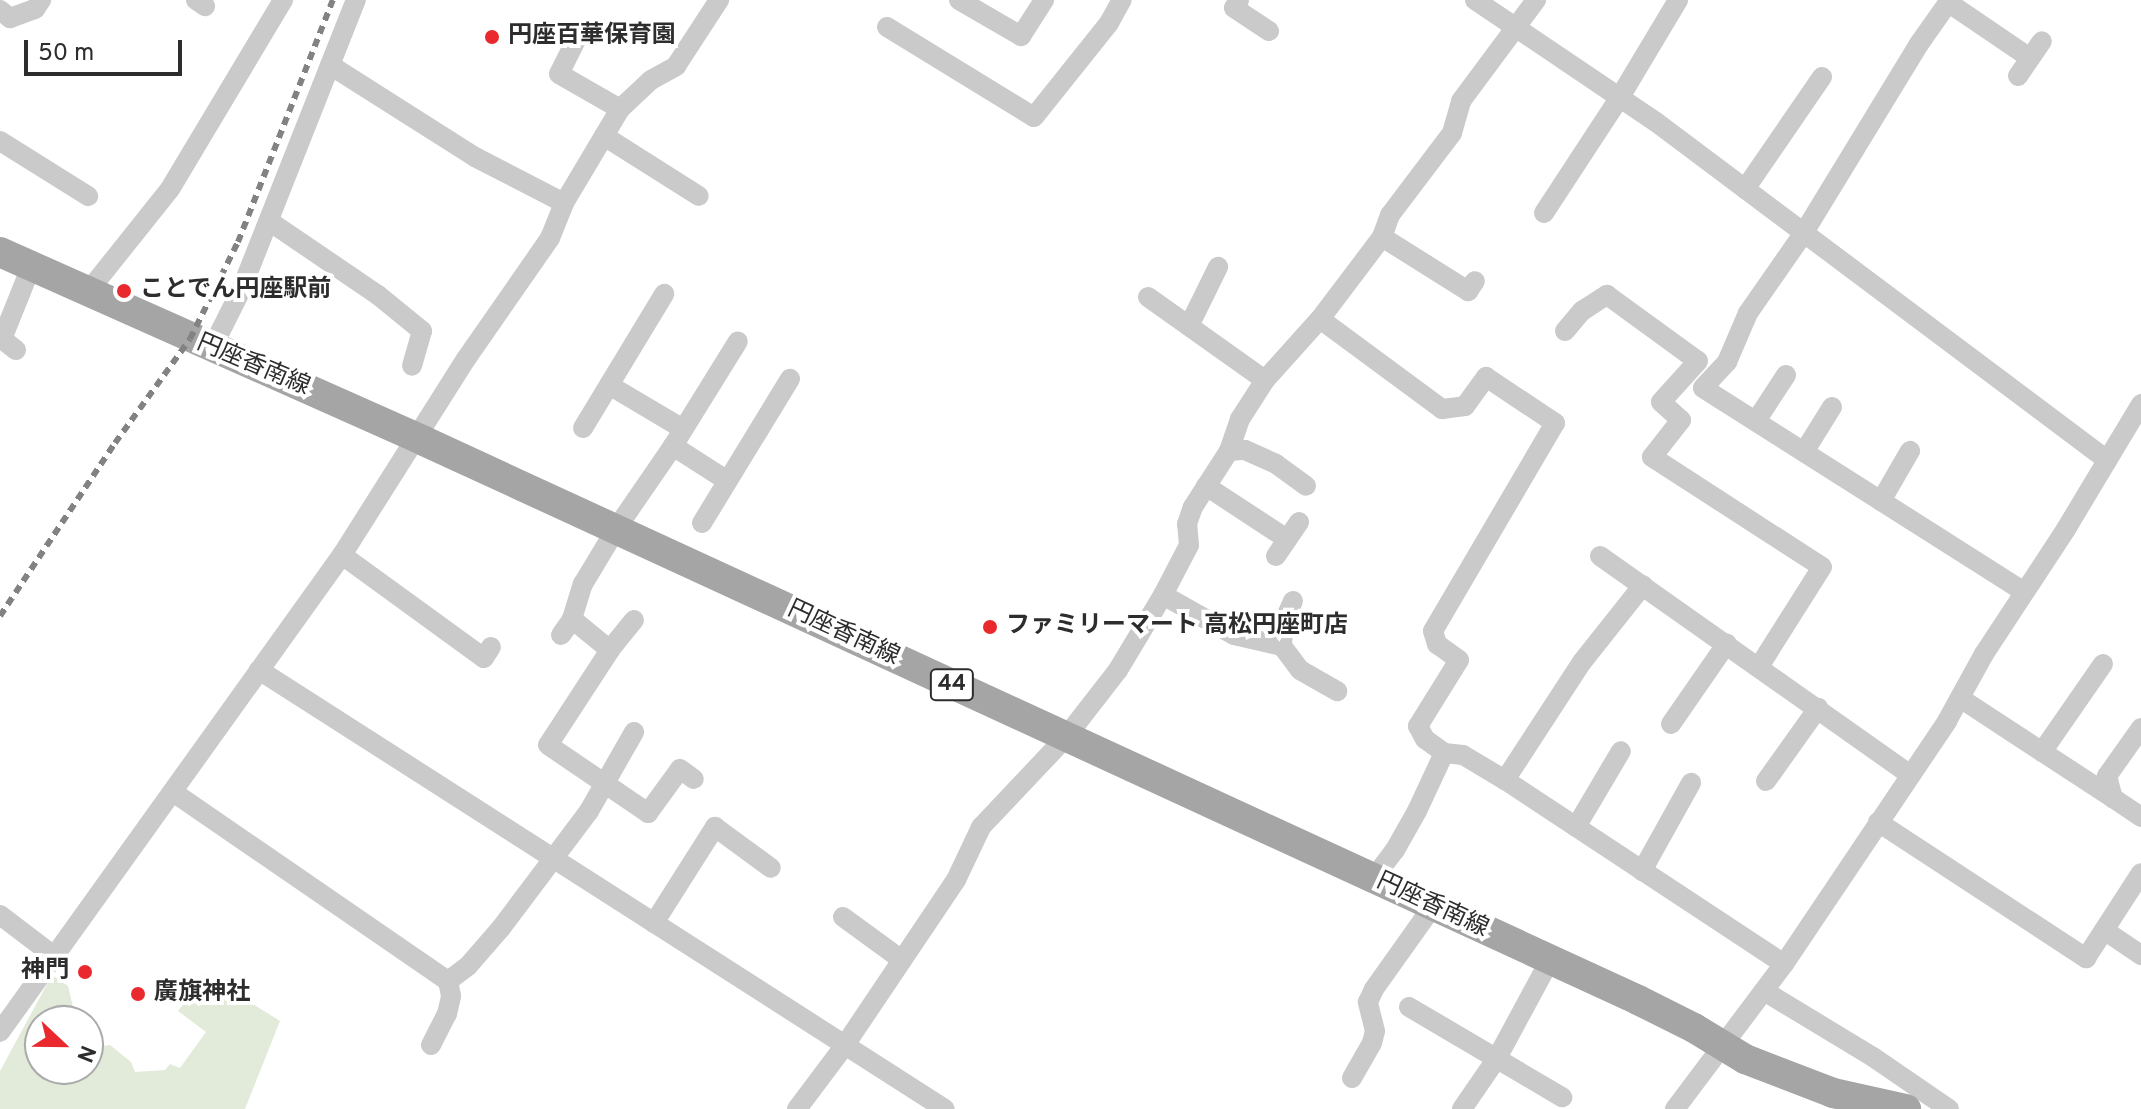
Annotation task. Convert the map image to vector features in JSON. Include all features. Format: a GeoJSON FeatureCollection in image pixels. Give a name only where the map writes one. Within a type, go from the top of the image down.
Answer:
{"type":"FeatureCollection","features":[{"type":"Feature","properties":{"kind":"main road","name":"円座香南線"},"geometry":{"type":"LineString","coordinates":[[0,252],[419,438],[1550,960],[1680,1021],[1791,1079],[1906,1109]]}},
{"type":"Feature","properties":{"kind":"street"},"geometry":{"type":"LineString","coordinates":[[0,10],[10,18],[35,9],[41,0]]}},
{"type":"Feature","properties":{"kind":"street"},"geometry":{"type":"LineString","coordinates":[[87,293],[170,189],[283,0]]}},
{"type":"Feature","properties":{"kind":"street"},"geometry":{"type":"LineString","coordinates":[[212,348],[241,290],[356,0]]}},
{"type":"Feature","properties":{"kind":"street"},"geometry":{"type":"LineString","coordinates":[[0,1032],[342,555],[419,438],[466,359],[550,238],[564,203],[620,109],[651,80],[676,66],[719,0]]}},
{"type":"Feature","properties":{"kind":"street"},"geometry":{"type":"LineString","coordinates":[[964,1],[1021,36],[1044,0]]}},
{"type":"Feature","properties":{"kind":"street"},"geometry":{"type":"LineString","coordinates":[[887,27],[1034,117],[1109,23],[1122,0]]}},
{"type":"Feature","properties":{"kind":"street"},"geometry":{"type":"LineString","coordinates":[[1239,0],[1234,8],[1269,31]]}},
{"type":"Feature","properties":{"kind":"street"},"geometry":{"type":"LineString","coordinates":[[1475,0],[1620,97],[2107,460]]}},
{"type":"Feature","properties":{"kind":"street"},"geometry":{"type":"LineString","coordinates":[[797,1109],[845,1045],[956,880],[981,827],[1066,737],[1118,670],[1189,545],[1187,524],[1206,486],[1229,451],[1240,419],[1265,380],[1320,319],[1382,237],[1390,215],[1452,133],[1461,101],[1514,25],[1536,0]]}},
{"type":"Feature","properties":{"kind":"street"},"geometry":{"type":"LineString","coordinates":[[1544,213],[1620,97],[1678,0]]}},
{"type":"Feature","properties":{"kind":"street"},"geometry":{"type":"LineString","coordinates":[[2018,76],[2036,50],[1950,1],[1919,44],[1803,234],[1748,313],[1727,362],[1703,388],[2024,592]]}},
{"type":"Feature","properties":{"kind":"street"},"geometry":{"type":"LineString","coordinates":[[577,38],[559,74],[620,109]]}},
{"type":"Feature","properties":{"kind":"street"},"geometry":{"type":"LineString","coordinates":[[330,65],[486,163],[564,203]]}},
{"type":"Feature","properties":{"kind":"street"},"geometry":{"type":"LineString","coordinates":[[1745,189],[1822,77]]}},
{"type":"Feature","properties":{"kind":"street"},"geometry":{"type":"LineString","coordinates":[[604,136],[699,196]]}},
{"type":"Feature","properties":{"kind":"street"},"geometry":{"type":"LineString","coordinates":[[0,141],[88,196]]}},
{"type":"Feature","properties":{"kind":"street"},"geometry":{"type":"LineString","coordinates":[[269,221],[378,295],[422,331],[412,366]]}},
{"type":"Feature","properties":{"kind":"street"},"geometry":{"type":"LineString","coordinates":[[1382,237],[1468,291],[1475,281]]}},
{"type":"Feature","properties":{"kind":"street"},"geometry":{"type":"LineString","coordinates":[[16,350],[2,339],[31,267]]}},
{"type":"Feature","properties":{"kind":"street"},"geometry":{"type":"LineString","coordinates":[[1189,326],[1218,267]]}},
{"type":"Feature","properties":{"kind":"street"},"geometry":{"type":"LineString","coordinates":[[583,428],[664,294]]}},
{"type":"Feature","properties":{"kind":"street"},"geometry":{"type":"LineString","coordinates":[[1565,331],[1582,311],[1607,295],[1698,361],[1661,402],[1681,420],[1652,457],[1822,567],[1760,665]]}},
{"type":"Feature","properties":{"kind":"street"},"geometry":{"type":"LineString","coordinates":[[1148,297],[1265,380]]}},
{"type":"Feature","properties":{"kind":"street"},"geometry":{"type":"LineString","coordinates":[[1320,319],[1442,409],[1465,406],[1486,377],[1555,423],[1451,595],[1433,631],[1437,644],[1459,660],[1418,726],[1425,739],[1444,753],[1463,755],[1505,780],[1784,964]]}},
{"type":"Feature","properties":{"kind":"street"},"geometry":{"type":"LineString","coordinates":[[610,650],[566,627],[583,584],[738,341]]}},
{"type":"Feature","properties":{"kind":"street"},"geometry":{"type":"LineString","coordinates":[[1756,421],[1786,375]]}},
{"type":"Feature","properties":{"kind":"street"},"geometry":{"type":"LineString","coordinates":[[702,523],[790,379]]}},
{"type":"Feature","properties":{"kind":"street"},"geometry":{"type":"LineString","coordinates":[[609,385],[678,437],[726,480]]}},
{"type":"Feature","properties":{"kind":"street"},"geometry":{"type":"LineString","coordinates":[[1675,1109],[1784,964],[1911,775],[2107,460],[2133,437],[2141,404]]}},
{"type":"Feature","properties":{"kind":"street"},"geometry":{"type":"LineString","coordinates":[[1804,452],[1832,407]]}},
{"type":"Feature","properties":{"kind":"street"},"geometry":{"type":"LineString","coordinates":[[1229,451],[1245,450],[1276,464],[1306,486]]}},
{"type":"Feature","properties":{"kind":"street"},"geometry":{"type":"LineString","coordinates":[[1881,501],[1910,451]]}},
{"type":"Feature","properties":{"kind":"street"},"geometry":{"type":"LineString","coordinates":[[1206,486],[1282,548],[1299,522]]}},
{"type":"Feature","properties":{"kind":"street"},"geometry":{"type":"LineString","coordinates":[[342,555],[484,658],[491,647]]}},
{"type":"Feature","properties":{"kind":"street"},"geometry":{"type":"LineString","coordinates":[[1600,556],[1760,665],[1911,775]]}},
{"type":"Feature","properties":{"kind":"street"},"geometry":{"type":"LineString","coordinates":[[1505,780],[1582,662],[1643,585]]}},
{"type":"Feature","properties":{"kind":"street"},"geometry":{"type":"LineString","coordinates":[[1163,595],[1234,635],[1282,646],[1300,670],[1337,691]]}},
{"type":"Feature","properties":{"kind":"street"},"geometry":{"type":"LineString","coordinates":[[1282,646],[1284,621],[1293,601]]}},
{"type":"Feature","properties":{"kind":"street"},"geometry":{"type":"LineString","coordinates":[[634,620],[610,650],[548,745],[648,813],[680,769],[694,779]]}},
{"type":"Feature","properties":{"kind":"street"},"geometry":{"type":"LineString","coordinates":[[1671,724],[1727,643]]}},
{"type":"Feature","properties":{"kind":"street"},"geometry":{"type":"LineString","coordinates":[[2042,752],[2103,664]]}},
{"type":"Feature","properties":{"kind":"street"},"geometry":{"type":"LineString","coordinates":[[259,670],[945,1109]]}},
{"type":"Feature","properties":{"kind":"street"},"geometry":{"type":"LineString","coordinates":[[1960,698],[2141,817]]}},
{"type":"Feature","properties":{"kind":"street"},"geometry":{"type":"LineString","coordinates":[[1766,781],[1818,708]]}},
{"type":"Feature","properties":{"kind":"street"},"geometry":{"type":"LineString","coordinates":[[2113,798],[2107,776],[2141,728]]}},
{"type":"Feature","properties":{"kind":"street"},"geometry":{"type":"LineString","coordinates":[[448,981],[468,966],[501,928],[589,811],[634,732]]}},
{"type":"Feature","properties":{"kind":"street"},"geometry":{"type":"LineString","coordinates":[[1576,827],[1621,751]]}},
{"type":"Feature","properties":{"kind":"street"},"geometry":{"type":"LineString","coordinates":[[1373,879],[1395,850],[1417,811],[1444,753]]}},
{"type":"Feature","properties":{"kind":"street"},"geometry":{"type":"LineString","coordinates":[[1642,871],[1691,783]]}},
{"type":"Feature","properties":{"kind":"street"},"geometry":{"type":"LineString","coordinates":[[173,792],[448,981],[451,996],[447,1014],[431,1045]]}},
{"type":"Feature","properties":{"kind":"street"},"geometry":{"type":"LineString","coordinates":[[1878,822],[2086,958],[2141,873]]}},
{"type":"Feature","properties":{"kind":"street"},"geometry":{"type":"LineString","coordinates":[[654,923],[715,827],[771,868]]}},
{"type":"Feature","properties":{"kind":"street"},"geometry":{"type":"LineString","coordinates":[[1352,1078],[1372,1043],[1375,1031],[1368,1002],[1374,989],[1433,906]]}},
{"type":"Feature","properties":{"kind":"street"},"geometry":{"type":"LineString","coordinates":[[0,915],[54,956]]}},
{"type":"Feature","properties":{"kind":"street"},"geometry":{"type":"LineString","coordinates":[[843,917],[902,960]]}},
{"type":"Feature","properties":{"kind":"street"},"geometry":{"type":"LineString","coordinates":[[2104,930],[2141,955]]}},
{"type":"Feature","properties":{"kind":"street"},"geometry":{"type":"LineString","coordinates":[[1462,1109],[1497,1058],[1550,960]]}},
{"type":"Feature","properties":{"kind":"street"},"geometry":{"type":"LineString","coordinates":[[1764,991],[1873,1057],[1949,1109]]}},
{"type":"Feature","properties":{"kind":"street"},"geometry":{"type":"LineString","coordinates":[[1409,1007],[1562,1097]]}},
{"type":"Feature","properties":{"kind":"green space"},"geometry":{"type":"Polygon","coordinates":[[[205,974],[280,1021],[245,1109],[0,1109],[0,1071],[24,1027],[24,1085],[104,1085],[104,1046],[110,1045],[131,1062],[135,1072],[165,1070],[170,1064],[180,1068],[206,1032],[178,1011],[205,974]]]}},
{"type":"Feature","properties":{"kind":"green space"},"geometry":{"type":"Polygon","coordinates":[[[52,975],[68,986],[73,1005],[36,1005],[52,975]]]}},
{"type":"Feature","properties":{"kind":"railway"},"geometry":{"type":"LineString","coordinates":[[0,616],[115,443],[190,339],[238,242],[333,0]]}},
{"type":"Feature","properties":{"kind":"place","name":"円座百華保育園"},"geometry":{"type":"Point","coordinates":[492,37]}},
{"type":"Feature","properties":{"kind":"place","name":"ことでん円座駅前"},"geometry":{"type":"Point","coordinates":[124,291]}},
{"type":"Feature","properties":{"kind":"place","name":"ファミリーマート 高松円座町店"},"geometry":{"type":"Point","coordinates":[990,627]}},
{"type":"Feature","properties":{"kind":"place","name":"神門"},"geometry":{"type":"Point","coordinates":[85,972]}},
{"type":"Feature","properties":{"kind":"place","name":"廣旗神社"},"geometry":{"type":"Point","coordinates":[138,994]}}]}
